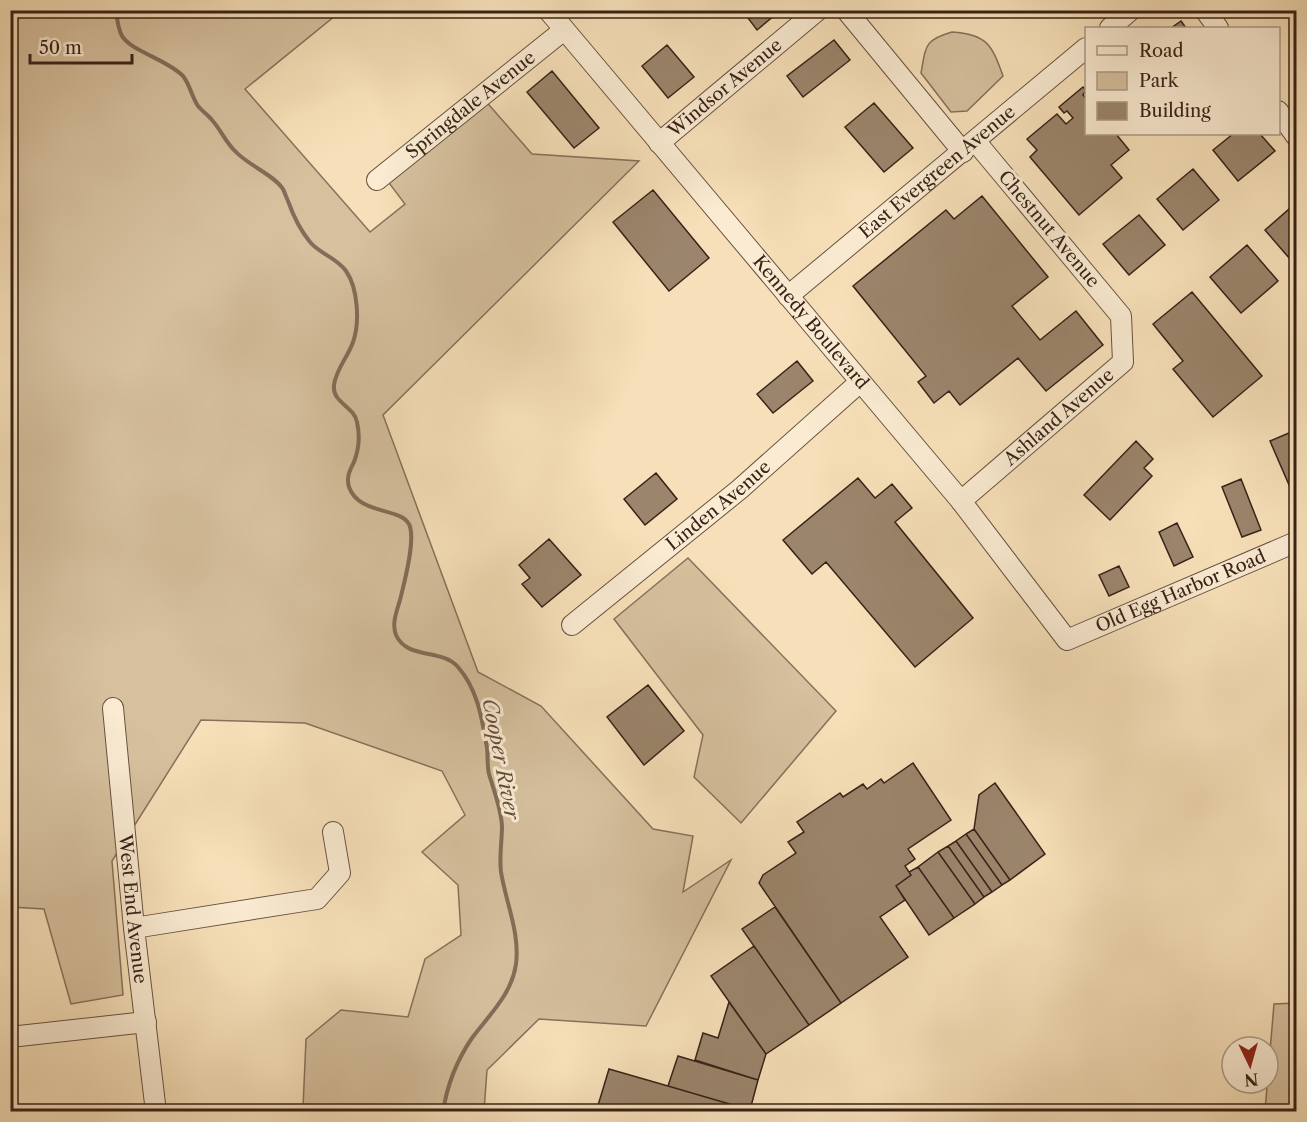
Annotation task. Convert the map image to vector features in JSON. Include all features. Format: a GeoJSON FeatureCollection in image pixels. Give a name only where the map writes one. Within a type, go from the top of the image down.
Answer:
{"type":"FeatureCollection","features":[{"type":"Feature","properties":{"kind":"street","name":"Kennedy Boulevard"},"geometry":{"type":"LineString","coordinates":[[548,10],[961,501],[1067,640]]}},
{"type":"Feature","properties":{"kind":"street","name":"Windsor Avenue"},"geometry":{"type":"LineString","coordinates":[[659,142],[818,10]]}},
{"type":"Feature","properties":{"kind":"street","name":"Chestnut Avenue"},"geometry":{"type":"LineString","coordinates":[[846,10],[1122,316]]}},
{"type":"Feature","properties":{"kind":"street"},"geometry":{"type":"LineString","coordinates":[[1111,27],[1131,10]]}},
{"type":"Feature","properties":{"kind":"street"},"geometry":{"type":"LineString","coordinates":[[1205,10],[1217,27]]}},
{"type":"Feature","properties":{"kind":"street","name":"Springdale Avenue"},"geometry":{"type":"LineString","coordinates":[[377,180],[564,30]]}},
{"type":"Feature","properties":{"kind":"street","name":"East Evergreen Avenue"},"geometry":{"type":"LineString","coordinates":[[788,296],[1085,49]]}},
{"type":"Feature","properties":{"kind":"street"},"geometry":{"type":"LineString","coordinates":[[1280,114],[1296,136]]}},
{"type":"Feature","properties":{"kind":"street","name":"Ashland Avenue"},"geometry":{"type":"LineString","coordinates":[[961,501],[1123,362],[1122,316]]}},
{"type":"Feature","properties":{"kind":"street","name":"Linden Avenue"},"geometry":{"type":"LineString","coordinates":[[572,625],[740,489],[860,382]]}},
{"type":"Feature","properties":{"kind":"street","name":"Old Egg Harbor Road"},"geometry":{"type":"LineString","coordinates":[[1067,640],[1296,542]]}},
{"type":"Feature","properties":{"kind":"street","name":"West End Avenue"},"geometry":{"type":"LineString","coordinates":[[113,708],[134,928],[156,1112]]}},
{"type":"Feature","properties":{"kind":"street"},"geometry":{"type":"LineString","coordinates":[[134,928],[317,899],[340,873],[333,832]]}},
{"type":"Feature","properties":{"kind":"street"},"geometry":{"type":"LineString","coordinates":[[10,1037],[146,1022]]}},
{"type":"Feature","properties":{"kind":"green space"},"geometry":{"type":"Polygon","coordinates":[[[10,11],[341,11],[245,89],[370,232],[405,204],[383,175],[483,98],[532,154],[639,161],[383,415],[478,672],[541,706],[653,829],[693,836],[683,892],[731,860],[646,1026],[539,1019],[487,1070],[484,1111],[310,1112],[303,1108],[306,1039],[341,1010],[408,1017],[425,959],[461,935],[458,885],[422,852],[465,815],[442,771],[305,723],[201,720],[112,861],[123,995],[71,1004],[44,909],[11,907],[10,11]]]}},
{"type":"Feature","properties":{"kind":"green space"},"geometry":{"type":"Polygon","coordinates":[[[952,32],[973,35],[986,43],[995,56],[1003,76],[967,111],[951,112],[921,73],[924,56],[931,41],[952,32]]]}},
{"type":"Feature","properties":{"kind":"green space"},"geometry":{"type":"Polygon","coordinates":[[[688,558],[836,711],[741,823],[694,777],[703,735],[614,619],[688,558]]]}},
{"type":"Feature","properties":{"kind":"green space"},"geometry":{"type":"Polygon","coordinates":[[[1296,1003],[1296,1111],[1265,1111],[1266,1095],[1280,1095],[1280,1035],[1271,1035],[1274,1004],[1296,1003]]]}},
{"type":"Feature","properties":{"kind":"building"},"geometry":{"type":"Polygon","coordinates":[[[742,10],[781,10],[757,30],[742,10]]]}},
{"type":"Feature","properties":{"kind":"building"},"geometry":{"type":"Polygon","coordinates":[[[1181,21],[1185,27],[1172,27],[1181,21]]]}},
{"type":"Feature","properties":{"kind":"building"},"geometry":{"type":"Polygon","coordinates":[[[834,40],[850,60],[803,97],[787,76],[834,40]]]}},
{"type":"Feature","properties":{"kind":"building"},"geometry":{"type":"Polygon","coordinates":[[[667,45],[694,77],[668,98],[642,66],[667,45]]]}},
{"type":"Feature","properties":{"kind":"building"},"geometry":{"type":"Polygon","coordinates":[[[552,71],[599,128],[574,148],[527,92],[552,71]]]}},
{"type":"Feature","properties":{"kind":"building"},"geometry":{"type":"Polygon","coordinates":[[[1083,87],[1085,89],[1083,95],[1085,98],[1085,135],[1117,135],[1129,150],[1111,165],[1122,178],[1079,215],[1030,157],[1037,150],[1027,139],[1057,114],[1066,124],[1073,118],[1059,107],[1083,87]]]}},
{"type":"Feature","properties":{"kind":"building"},"geometry":{"type":"Polygon","coordinates":[[[874,103],[913,148],[884,172],[845,127],[874,103]]]}},
{"type":"Feature","properties":{"kind":"building"},"geometry":{"type":"Polygon","coordinates":[[[1232,135],[1261,135],[1275,151],[1238,181],[1213,150],[1232,135]]]}},
{"type":"Feature","properties":{"kind":"building"},"geometry":{"type":"Polygon","coordinates":[[[1193,169],[1219,200],[1183,230],[1157,199],[1193,169]]]}},
{"type":"Feature","properties":{"kind":"building"},"geometry":{"type":"Polygon","coordinates":[[[653,190],[709,258],[669,291],[613,222],[653,190]]]}},
{"type":"Feature","properties":{"kind":"building"},"geometry":{"type":"Polygon","coordinates":[[[982,196],[1048,277],[1012,306],[1040,340],[1076,311],[1103,345],[1046,391],[1018,358],[960,405],[949,391],[934,403],[918,382],[926,376],[853,286],[946,210],[954,219],[982,196]]]}},
{"type":"Feature","properties":{"kind":"building"},"geometry":{"type":"Polygon","coordinates":[[[1296,203],[1296,266],[1265,230],[1296,203]]]}},
{"type":"Feature","properties":{"kind":"building"},"geometry":{"type":"Polygon","coordinates":[[[1139,215],[1165,245],[1129,275],[1103,244],[1139,215]]]}},
{"type":"Feature","properties":{"kind":"building"},"geometry":{"type":"Polygon","coordinates":[[[1247,245],[1278,281],[1241,313],[1210,277],[1247,245]]]}},
{"type":"Feature","properties":{"kind":"building"},"geometry":{"type":"Polygon","coordinates":[[[1192,292],[1262,376],[1213,417],[1173,369],[1183,361],[1153,324],[1192,292]]]}},
{"type":"Feature","properties":{"kind":"building"},"geometry":{"type":"Polygon","coordinates":[[[797,361],[813,381],[773,413],[757,394],[797,361]]]}},
{"type":"Feature","properties":{"kind":"building"},"geometry":{"type":"Polygon","coordinates":[[[1296,430],[1296,501],[1270,441],[1296,430]]]}},
{"type":"Feature","properties":{"kind":"building"},"geometry":{"type":"Polygon","coordinates":[[[1136,441],[1153,459],[1144,468],[1152,476],[1110,520],[1084,495],[1136,441]]]}},
{"type":"Feature","properties":{"kind":"building"},"geometry":{"type":"Polygon","coordinates":[[[656,473],[677,499],[645,525],[624,499],[656,473]]]}},
{"type":"Feature","properties":{"kind":"building"},"geometry":{"type":"Polygon","coordinates":[[[858,478],[875,498],[892,484],[912,508],[895,522],[973,618],[915,667],[826,562],[812,574],[783,540],[858,478]]]}},
{"type":"Feature","properties":{"kind":"building"},"geometry":{"type":"Polygon","coordinates":[[[1241,479],[1261,530],[1242,537],[1222,487],[1241,479]]]}},
{"type":"Feature","properties":{"kind":"building"},"geometry":{"type":"Polygon","coordinates":[[[1177,523],[1193,557],[1174,566],[1159,532],[1177,523]]]}},
{"type":"Feature","properties":{"kind":"building"},"geometry":{"type":"Polygon","coordinates":[[[549,539],[581,575],[542,607],[522,584],[530,578],[519,565],[549,539]]]}},
{"type":"Feature","properties":{"kind":"building"},"geometry":{"type":"Polygon","coordinates":[[[1119,566],[1129,587],[1109,596],[1099,575],[1119,566]]]}},
{"type":"Feature","properties":{"kind":"building"},"geometry":{"type":"Polygon","coordinates":[[[648,685],[684,731],[644,765],[607,717],[648,685]]]}},
{"type":"Feature","properties":{"kind":"building"},"geometry":{"type":"Polygon","coordinates":[[[913,763],[951,820],[908,849],[915,859],[905,866],[911,875],[896,886],[905,900],[880,917],[908,957],[841,1003],[759,883],[763,875],[796,853],[788,842],[804,832],[797,822],[840,793],[843,797],[863,784],[867,789],[881,779],[884,783],[913,763]]]}},
{"type":"Feature","properties":{"kind":"building"},"geometry":{"type":"Polygon","coordinates":[[[995,783],[1045,854],[1010,880],[974,829],[979,795],[995,783]]]}},
{"type":"Feature","properties":{"kind":"building"},"geometry":{"type":"Polygon","coordinates":[[[974,829],[1010,880],[1002,885],[966,834],[974,829]]]}},
{"type":"Feature","properties":{"kind":"building"},"geometry":{"type":"Polygon","coordinates":[[[966,834],[1002,885],[992,892],[956,841],[966,834]]]}},
{"type":"Feature","properties":{"kind":"building"},"geometry":{"type":"Polygon","coordinates":[[[956,841],[992,892],[984,897],[948,846],[956,841]]]}},
{"type":"Feature","properties":{"kind":"building"},"geometry":{"type":"Polygon","coordinates":[[[948,846],[984,897],[975,904],[938,852],[948,846]]]}},
{"type":"Feature","properties":{"kind":"building"},"geometry":{"type":"Polygon","coordinates":[[[938,852],[975,904],[954,918],[918,867],[938,852]]]}},
{"type":"Feature","properties":{"kind":"building"},"geometry":{"type":"Polygon","coordinates":[[[918,867],[954,918],[929,935],[896,886],[911,875],[909,872],[918,867]]]}},
{"type":"Feature","properties":{"kind":"building"},"geometry":{"type":"Polygon","coordinates":[[[775,907],[841,1003],[809,1025],[742,929],[775,907]]]}},
{"type":"Feature","properties":{"kind":"building"},"geometry":{"type":"Polygon","coordinates":[[[754,946],[809,1025],[766,1054],[711,976],[754,946]]]}},
{"type":"Feature","properties":{"kind":"building"},"geometry":{"type":"Polygon","coordinates":[[[729,1002],[766,1054],[758,1080],[695,1060],[703,1033],[718,1038],[729,1002]]]}},
{"type":"Feature","properties":{"kind":"building"},"geometry":{"type":"Polygon","coordinates":[[[678,1056],[758,1080],[750,1110],[668,1086],[678,1056]]]}},
{"type":"Feature","properties":{"kind":"building"},"geometry":{"type":"Polygon","coordinates":[[[609,1069],[668,1086],[750,1110],[596,1112],[609,1069]]]}},
{"type":"Feature","properties":{"kind":"waterway","name":"Cooper River"},"geometry":{"type":"LineString","coordinates":[[116,10],[122,36],[133,46],[183,76],[198,106],[215,124],[232,148],[279,184],[307,238],[342,267],[350,278],[357,306],[357,325],[353,342],[334,385],[336,396],[352,412],[358,427],[358,447],[349,474],[349,487],[361,502],[397,515],[409,524],[411,530],[411,549],[395,620],[396,635],[408,648],[451,661],[465,676],[478,705],[487,748],[489,774],[501,819],[501,872],[516,941],[516,964],[505,995],[472,1038],[457,1064],[443,1112]]}}]}
